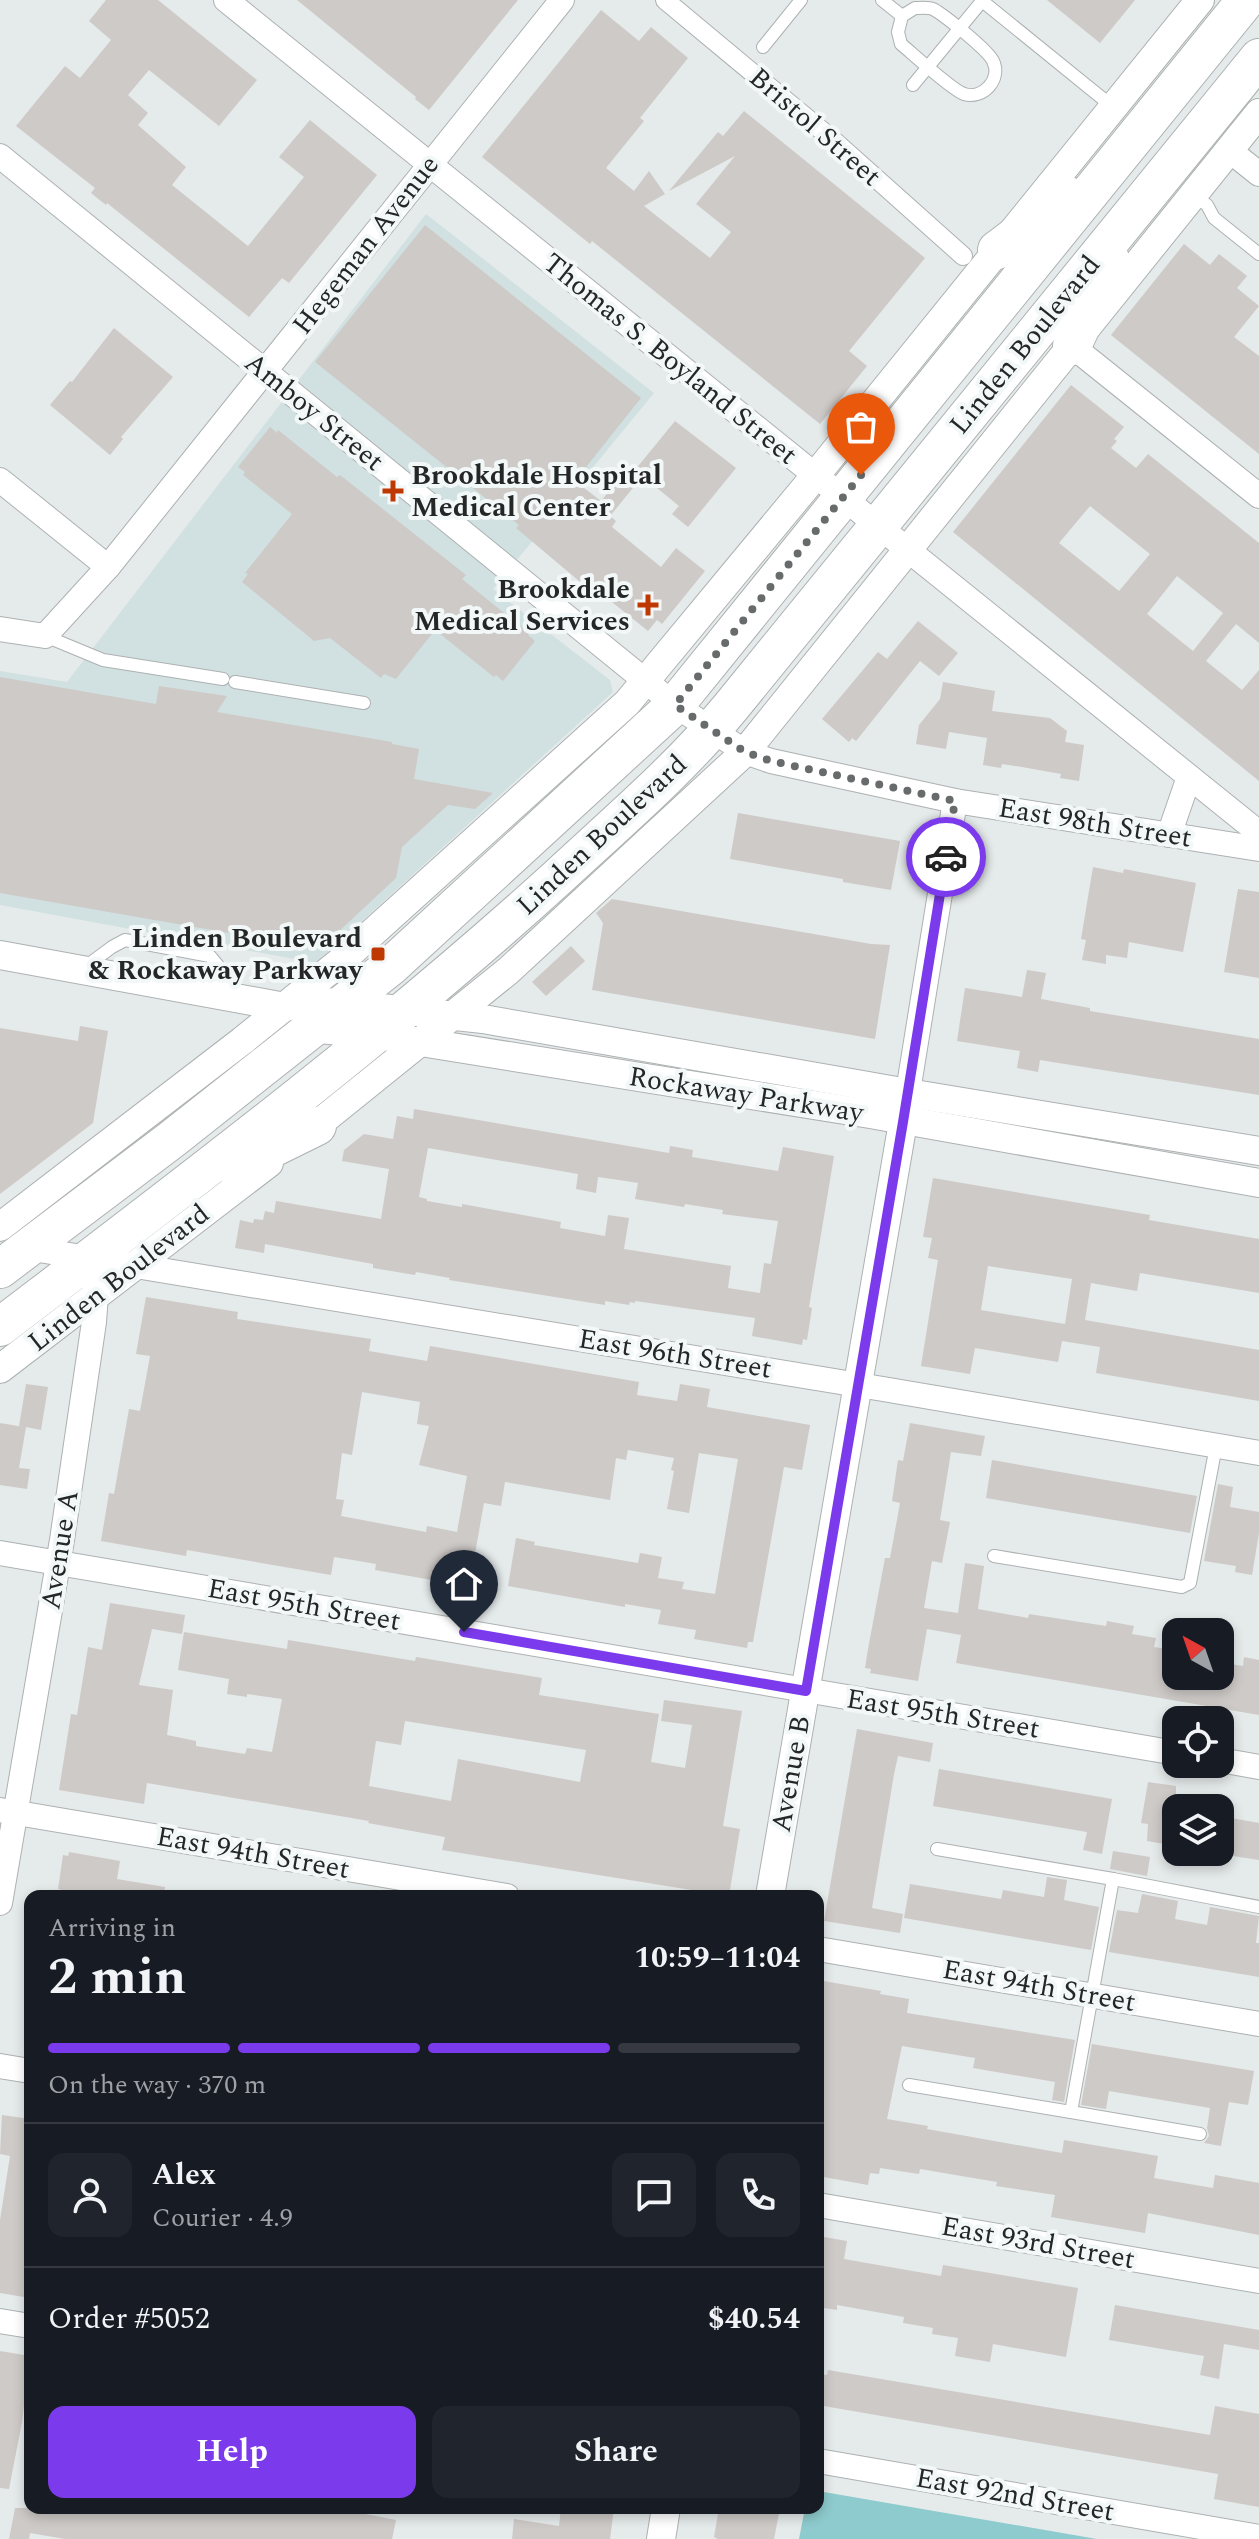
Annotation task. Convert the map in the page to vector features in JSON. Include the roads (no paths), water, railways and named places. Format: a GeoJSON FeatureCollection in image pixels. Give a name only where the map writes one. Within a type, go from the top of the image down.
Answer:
{"type":"FeatureCollection","features":[{"type":"Feature","properties":{"kind":"highway","name":"Linden Boulevard"},"geometry":{"type":"LineString","coordinates":[[9,1248],[171,1140],[298,1017],[341,1004],[396,962],[661,693],[828,487],[1116,161],[1246,0]]}},
{"type":"Feature","properties":{"kind":"highway","name":"Linden Boulevard"},"geometry":{"type":"LineString","coordinates":[[0,1327],[93,1276],[170,1196],[377,1035],[413,1026],[532,900],[681,764],[712,730],[1259,58]]}},
{"type":"Feature","properties":{"kind":"highway"},"geometry":{"type":"LineString","coordinates":[[980,253],[1116,161]]}},
{"type":"Feature","properties":{"kind":"highway"},"geometry":{"type":"LineString","coordinates":[[1072,346],[1133,212]]}},
{"type":"Feature","properties":{"kind":"highway"},"geometry":{"type":"LineString","coordinates":[[170,1196],[317,1126]]}},
{"type":"Feature","properties":{"kind":"street","name":"Thomas S. Boyland Street"},"geometry":{"type":"LineString","coordinates":[[226,0],[1259,833]]}},
{"type":"Feature","properties":{"kind":"street","name":"Hegeman Avenue"},"geometry":{"type":"LineString","coordinates":[[45,636],[108,567],[562,0]]}},
{"type":"Feature","properties":{"kind":"street","name":"Bristol Street"},"geometry":{"type":"LineString","coordinates":[[665,0],[832,139],[980,253]]}},
{"type":"Feature","properties":{"kind":"street","name":"Linden Boulevard"},"geometry":{"type":"LineString","coordinates":[[828,487],[980,253],[1113,107],[1200,0]]}},
{"type":"Feature","properties":{"kind":"street","name":"Linden Boulevard"},"geometry":{"type":"LineString","coordinates":[[453,1016],[508,971],[745,752],[1259,113]]}},
{"type":"Feature","properties":{"kind":"street"},"geometry":{"type":"LineString","coordinates":[[1229,150],[1259,174]]}},
{"type":"Feature","properties":{"kind":"street","name":"Amboy Street"},"geometry":{"type":"LineString","coordinates":[[0,156],[661,693],[745,752]]}},
{"type":"Feature","properties":{"kind":"street"},"geometry":{"type":"LineString","coordinates":[[1072,346],[1259,496]]}},
{"type":"Feature","properties":{"kind":"street"},"geometry":{"type":"LineString","coordinates":[[0,480],[108,567]]}},
{"type":"Feature","properties":{"kind":"street"},"geometry":{"type":"LineString","coordinates":[[0,629],[45,636]]}},
{"type":"Feature","properties":{"kind":"street","name":"Linden Boulevard"},"geometry":{"type":"LineString","coordinates":[[298,1017],[360,945],[627,703],[661,693]]}},
{"type":"Feature","properties":{"kind":"street","name":"East 98th Street"},"geometry":{"type":"LineString","coordinates":[[745,752],[771,761],[955,801],[1259,849]]}},
{"type":"Feature","properties":{"kind":"street"},"geometry":{"type":"LineString","coordinates":[[1169,835],[1189,777]]}},
{"type":"Feature","properties":{"kind":"street","name":"Avenue B"},"geometry":{"type":"LineString","coordinates":[[771,1890],[955,801]]}},
{"type":"Feature","properties":{"kind":"street"},"geometry":{"type":"LineString","coordinates":[[0,955],[236,998],[298,1017],[377,1035]]}},
{"type":"Feature","properties":{"kind":"street","name":"Rockaway Parkway"},"geometry":{"type":"LineString","coordinates":[[341,1004],[413,1026],[903,1122],[1259,1183]]}},
{"type":"Feature","properties":{"kind":"street","name":"Rockaway Parkway"},"geometry":{"type":"LineString","coordinates":[[413,1026],[453,1016],[1259,1151]]}},
{"type":"Feature","properties":{"kind":"street","name":"Linden Boulevard"},"geometry":{"type":"LineString","coordinates":[[0,1369],[93,1276],[135,1265],[317,1126],[413,1026]]}},
{"type":"Feature","properties":{"kind":"street"},"geometry":{"type":"LineString","coordinates":[[9,1248],[93,1276]]}},
{"type":"Feature","properties":{"kind":"street","name":"East 96th Street"},"geometry":{"type":"LineString","coordinates":[[135,1265],[1259,1453]]}},
{"type":"Feature","properties":{"kind":"street","name":"Avenue A"},"geometry":{"type":"LineString","coordinates":[[0,1903],[8,1811],[58,1563],[93,1276]]}},
{"type":"Feature","properties":{"kind":"street","name":"East 95th Street"},"geometry":{"type":"LineString","coordinates":[[0,1553],[1162,1751]]}},
{"type":"Feature","properties":{"kind":"street"},"geometry":{"type":"LineString","coordinates":[[1234,1763],[1259,1767]]}},
{"type":"Feature","properties":{"kind":"street","name":"East 94th Street"},"geometry":{"type":"LineString","coordinates":[[8,1811],[472,1890]]}},
{"type":"Feature","properties":{"kind":"street","name":"East 94th Street"},"geometry":{"type":"LineString","coordinates":[[824,1950],[1259,2024]]}},
{"type":"Feature","properties":{"kind":"street"},"geometry":{"type":"LineString","coordinates":[[0,2066],[24,2070]]}},
{"type":"Feature","properties":{"kind":"street","name":"East 93rd Street"},"geometry":{"type":"LineString","coordinates":[[824,2206],[1259,2281]]}},
{"type":"Feature","properties":{"kind":"street"},"geometry":{"type":"LineString","coordinates":[[0,2321],[24,2325]]}},
{"type":"Feature","properties":{"kind":"street","name":"East 92nd Street"},"geometry":{"type":"LineString","coordinates":[[824,2462],[1259,2537]]}},
{"type":"Feature","properties":{"kind":"street"},"geometry":{"type":"LineString","coordinates":[[661,2539],[665,2514]]}},
{"type":"Feature","properties":{"kind":"lane"},"geometry":{"type":"LineString","coordinates":[[763,47],[801,0]]}},
{"type":"Feature","properties":{"kind":"lane"},"geometry":{"type":"LineString","coordinates":[[882,0],[902,16]]}},
{"type":"Feature","properties":{"kind":"lane"},"geometry":{"type":"LineString","coordinates":[[913,85],[981,0],[1113,107]]}},
{"type":"Feature","properties":{"kind":"lane"},"geometry":{"type":"LineString","coordinates":[[915,8],[931,8],[959,29],[994,63],[995,77],[989,88],[978,95],[963,94],[928,67],[901,44],[898,32],[902,16],[915,8]]}},
{"type":"Feature","properties":{"kind":"lane"},"geometry":{"type":"LineString","coordinates":[[1194,195],[1207,205],[1214,218],[1259,254]]}},
{"type":"Feature","properties":{"kind":"lane"},"geometry":{"type":"LineString","coordinates":[[45,636],[103,660],[364,703]]}},
{"type":"Feature","properties":{"kind":"lane"},"geometry":{"type":"LineString","coordinates":[[994,1556],[1182,1587],[1190,1583],[1216,1446]]}},
{"type":"Feature","properties":{"kind":"lane"},"geometry":{"type":"LineString","coordinates":[[937,1849],[1259,1907]]}},
{"type":"Feature","properties":{"kind":"lane"},"geometry":{"type":"LineString","coordinates":[[1071,2112],[1113,1879]]}},
{"type":"Feature","properties":{"kind":"lane"},"geometry":{"type":"LineString","coordinates":[[909,2085],[1200,2134]]}},
{"type":"Feature","properties":{"kind":"place","name":"Brookdale Hospital Medical Center"},"geometry":{"type":"Point","coordinates":[393,491]}},
{"type":"Feature","properties":{"kind":"place","name":"Brookdale Medical Services"},"geometry":{"type":"Point","coordinates":[648,605]}},
{"type":"Feature","properties":{"kind":"place","name":"Linden Boulevard & Rockaway Parkway"},"geometry":{"type":"Point","coordinates":[378,954]}}]}
